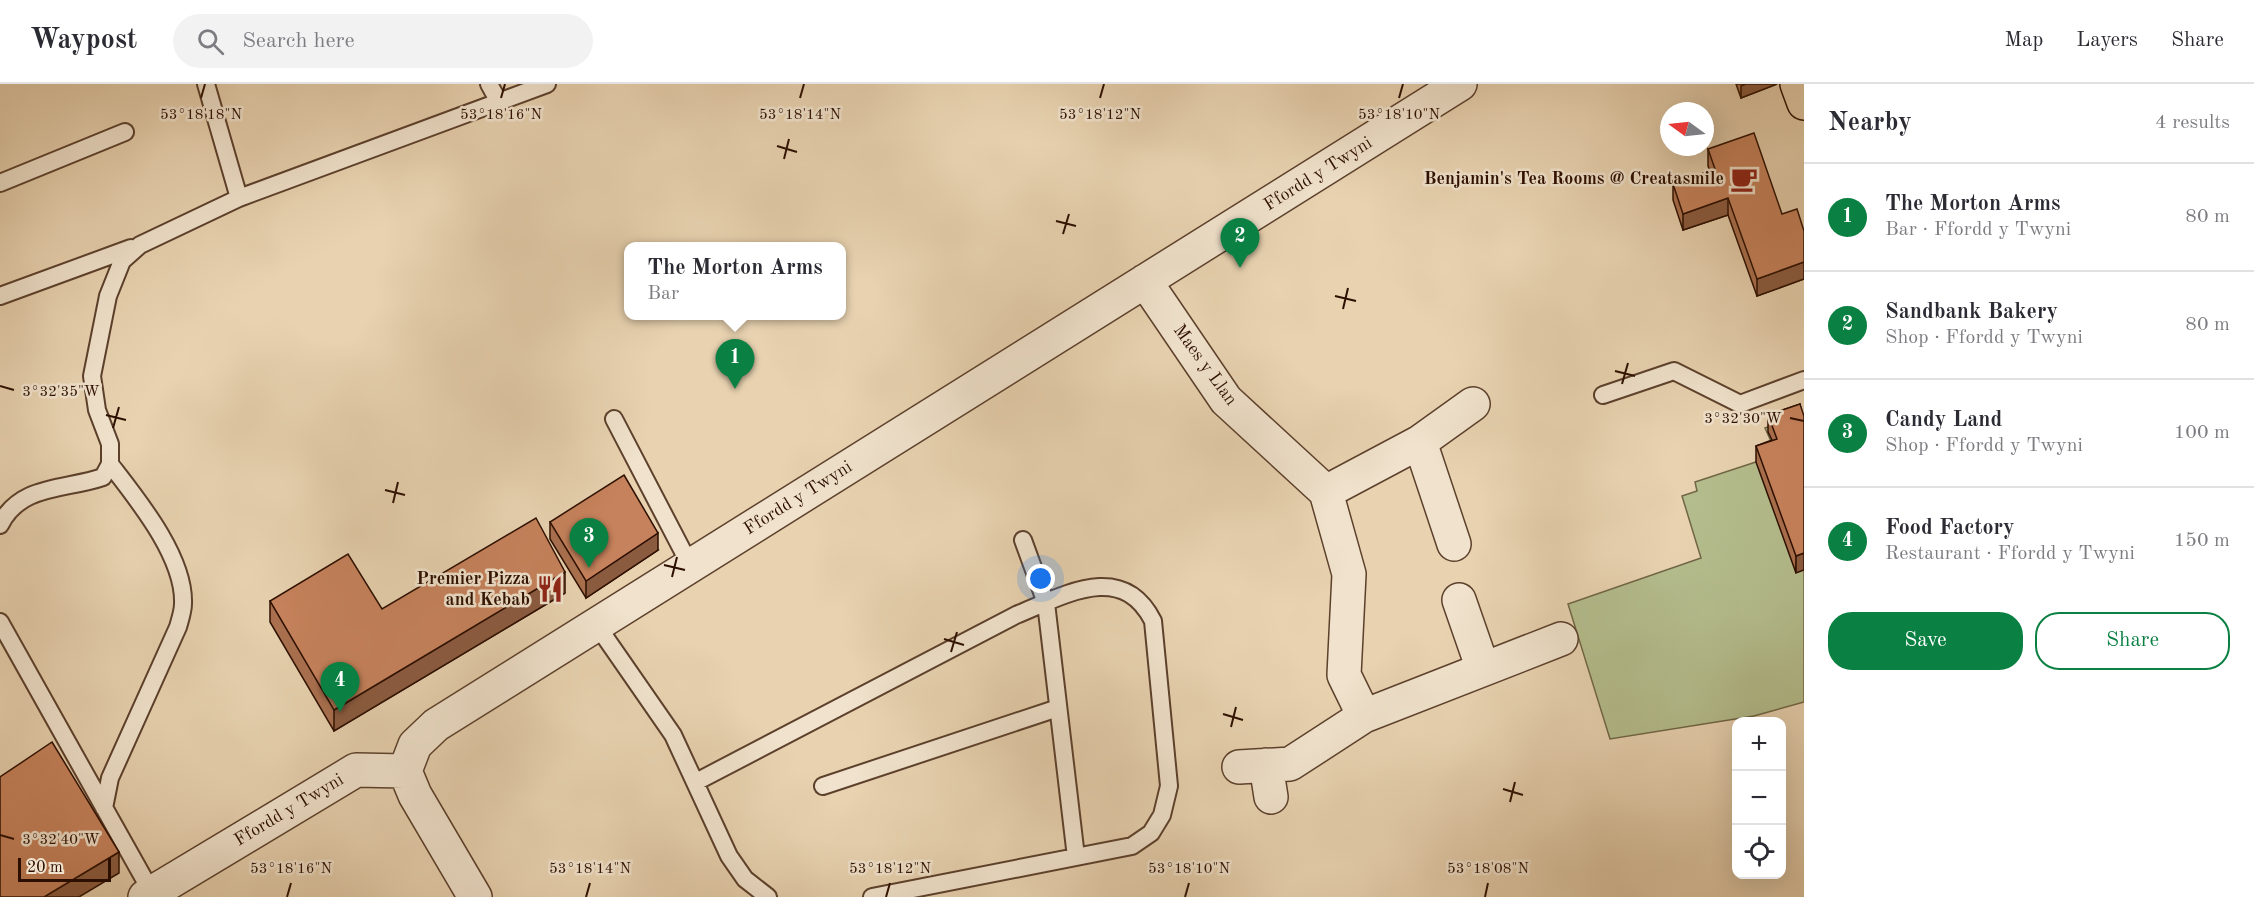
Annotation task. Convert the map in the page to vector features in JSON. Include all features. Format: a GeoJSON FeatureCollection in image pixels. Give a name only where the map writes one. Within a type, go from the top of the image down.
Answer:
{"type":"FeatureCollection","features":[{"type":"Feature","properties":{"kind":"main road"},"geometry":{"type":"LineString","coordinates":[[1797,84],[1804,103]]}},
{"type":"Feature","properties":{"kind":"street","name":"Ffordd y Twyni"},"geometry":{"type":"LineString","coordinates":[[149,895],[356,770],[405,771],[415,745],[436,725],[1460,84]]}},
{"type":"Feature","properties":{"kind":"street","name":"Maes y Llan"},"geometry":{"type":"LineString","coordinates":[[1145,281],[1227,400],[1326,492]]}},
{"type":"Feature","properties":{"kind":"street"},"geometry":{"type":"LineString","coordinates":[[1364,716],[1344,675],[1349,574],[1326,492],[1420,442],[1473,404]]}},
{"type":"Feature","properties":{"kind":"street"},"geometry":{"type":"LineString","coordinates":[[1420,442],[1454,544]]}},
{"type":"Feature","properties":{"kind":"street"},"geometry":{"type":"LineString","coordinates":[[1459,600],[1483,669]]}},
{"type":"Feature","properties":{"kind":"street"},"geometry":{"type":"LineString","coordinates":[[1272,797],[1252,766],[1290,764],[1364,716],[1561,639]]}},
{"type":"Feature","properties":{"kind":"street"},"geometry":{"type":"LineString","coordinates":[[405,771],[415,795],[475,897]]}},
{"type":"Feature","properties":{"kind":"lane"},"geometry":{"type":"LineString","coordinates":[[206,84],[239,198]]}},
{"type":"Feature","properties":{"kind":"lane"},"geometry":{"type":"LineString","coordinates":[[489,84],[499,102]]}},
{"type":"Feature","properties":{"kind":"lane"},"geometry":{"type":"LineString","coordinates":[[0,296],[140,245],[239,198],[547,84]]}},
{"type":"Feature","properties":{"kind":"lane"},"geometry":{"type":"LineString","coordinates":[[0,183],[125,132]]}},
{"type":"Feature","properties":{"kind":"lane"},"geometry":{"type":"LineString","coordinates":[[0,525],[18,502],[39,490],[87,483],[103,477],[110,464],[110,444],[98,410],[92,376],[108,296],[122,261],[140,245]]}},
{"type":"Feature","properties":{"kind":"lane"},"geometry":{"type":"LineString","coordinates":[[1603,395],[1674,371],[1740,404],[1804,380]]}},
{"type":"Feature","properties":{"kind":"lane"},"geometry":{"type":"LineString","coordinates":[[614,419],[690,565]]}},
{"type":"Feature","properties":{"kind":"lane"},"geometry":{"type":"LineString","coordinates":[[104,808],[110,778],[178,627],[183,604],[178,574],[164,541],[110,464]]}},
{"type":"Feature","properties":{"kind":"lane"},"geometry":{"type":"LineString","coordinates":[[1023,540],[1046,603],[1076,857]]}},
{"type":"Feature","properties":{"kind":"lane"},"geometry":{"type":"LineString","coordinates":[[696,782],[1016,615],[1084,589],[1108,586],[1127,590],[1145,606],[1153,621],[1169,786],[1162,815],[1151,832],[1132,846],[872,897]]}},
{"type":"Feature","properties":{"kind":"lane"},"geometry":{"type":"LineString","coordinates":[[0,622],[104,808],[149,895]]}},
{"type":"Feature","properties":{"kind":"lane"},"geometry":{"type":"LineString","coordinates":[[596,624],[673,735],[729,856],[745,879],[768,897]]}},
{"type":"Feature","properties":{"kind":"lane"},"geometry":{"type":"LineString","coordinates":[[823,786],[1058,708]]}},
{"type":"Feature","properties":{"kind":"green space"},"geometry":{"type":"Polygon","coordinates":[[[1804,414],[1804,702],[1754,716],[1732,717],[1732,720],[1610,739],[1568,604],[1701,558],[1682,496],[1697,491],[1695,482],[1777,455],[1765,428],[1804,414]]]}},
{"type":"Feature","properties":{"kind":"building"},"geometry":{"type":"Polygon","coordinates":[[[1754,133],[1782,214],[1797,209],[1804,231],[1804,262],[1757,279],[1728,198],[1683,214],[1673,184],[1715,169],[1710,156],[1714,156],[1714,147],[1754,133]]]}},
{"type":"Feature","properties":{"kind":"building"},"geometry":{"type":"Polygon","coordinates":[[[1800,404],[1804,416],[1804,553],[1796,556],[1756,446],[1777,439],[1768,415],[1800,404]]]}},
{"type":"Feature","properties":{"kind":"building"},"geometry":{"type":"Polygon","coordinates":[[[624,475],[658,533],[586,581],[550,522],[624,475]]]}},
{"type":"Feature","properties":{"kind":"building"},"geometry":{"type":"Polygon","coordinates":[[[536,518],[565,572],[334,710],[270,601],[348,554],[382,609],[536,518]]]}},
{"type":"Feature","properties":{"kind":"building"},"geometry":{"type":"Polygon","coordinates":[[[52,742],[119,852],[44,897],[0,897],[0,777],[52,742]]]}},
{"type":"Feature","properties":{"kind":"place","name":"Benjamin's Tea Rooms @ Creatasmile"},"geometry":{"type":"Point","coordinates":[1744,179]}},
{"type":"Feature","properties":{"kind":"place","name":"Sandbank Bakery"},"geometry":{"type":"Point","coordinates":[1240,268]}},
{"type":"Feature","properties":{"kind":"place","name":"The Morton Arms"},"geometry":{"type":"Point","coordinates":[735,389]}},
{"type":"Feature","properties":{"kind":"place","name":"Candy Land"},"geometry":{"type":"Point","coordinates":[589,568]}},
{"type":"Feature","properties":{"kind":"place","name":"Premier Pizza and Kebab"},"geometry":{"type":"Point","coordinates":[550,589]}},
{"type":"Feature","properties":{"kind":"place","name":"Food Factory"},"geometry":{"type":"Point","coordinates":[340,712]}}]}
